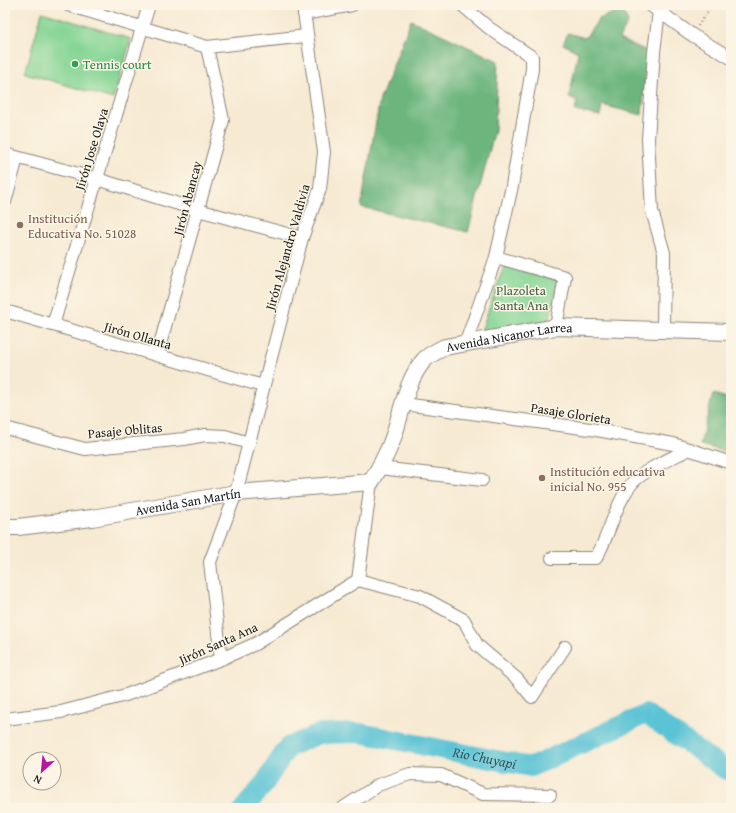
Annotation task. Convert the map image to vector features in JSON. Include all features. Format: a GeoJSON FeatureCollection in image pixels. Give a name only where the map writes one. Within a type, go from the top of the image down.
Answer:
{"type":"FeatureCollection","features":[{"type":"Feature","properties":{"kind":"main road","name":"Avenida Nicanor Larrea"},"geometry":{"type":"LineString","coordinates":[[371,482],[380,468],[394,437],[414,377],[423,361],[431,353],[438,350],[466,342],[556,327],[731,332]]}},
{"type":"Feature","properties":{"kind":"main road","name":"Avenida San Martín"},"geometry":{"type":"LineString","coordinates":[[5,527],[18,527],[92,518],[236,493],[371,482]]}},
{"type":"Feature","properties":{"kind":"street"},"geometry":{"type":"LineString","coordinates":[[68,5],[207,47],[306,36]]}},
{"type":"Feature","properties":{"kind":"street","name":"Jirón Jose Olaya"},"geometry":{"type":"LineString","coordinates":[[53,325],[149,5]]}},
{"type":"Feature","properties":{"kind":"street"},"geometry":{"type":"LineString","coordinates":[[304,10],[352,5]]}},
{"type":"Feature","properties":{"kind":"street"},"geometry":{"type":"LineString","coordinates":[[462,5],[489,28],[532,57],[532,69],[512,186],[496,257],[466,342]]}},
{"type":"Feature","properties":{"kind":"street"},"geometry":{"type":"LineString","coordinates":[[654,8],[692,35],[731,58]]}},
{"type":"Feature","properties":{"kind":"street"},"geometry":{"type":"LineString","coordinates":[[654,8],[654,52],[648,139],[652,211],[664,253],[663,329]]}},
{"type":"Feature","properties":{"kind":"street","name":"Jirón Alejandro Valdivia"},"geometry":{"type":"LineString","coordinates":[[221,659],[210,562],[236,493],[250,443],[262,386],[302,238],[320,189],[324,152],[306,36],[304,10]]}},
{"type":"Feature","properties":{"kind":"street","name":"Jirón Abancay"},"geometry":{"type":"LineString","coordinates":[[157,355],[223,120],[207,47]]}},
{"type":"Feature","properties":{"kind":"street"},"geometry":{"type":"LineString","coordinates":[[5,154],[97,179],[198,210],[302,238]]}},
{"type":"Feature","properties":{"kind":"street"},"geometry":{"type":"LineString","coordinates":[[5,202],[17,158]]}},
{"type":"Feature","properties":{"kind":"street"},"geometry":{"type":"LineString","coordinates":[[496,257],[565,277],[556,327]]}},
{"type":"Feature","properties":{"kind":"street","name":"Jirón Ollanta"},"geometry":{"type":"LineString","coordinates":[[5,311],[262,386]]}},
{"type":"Feature","properties":{"kind":"street","name":"Pasaje Glorieta"},"geometry":{"type":"LineString","coordinates":[[404,404],[597,430],[673,444],[731,462]]}},
{"type":"Feature","properties":{"kind":"street","name":"Pasaje Oblitas"},"geometry":{"type":"LineString","coordinates":[[5,428],[85,448],[205,435],[225,436],[250,443]]}},
{"type":"Feature","properties":{"kind":"street"},"geometry":{"type":"LineString","coordinates":[[552,558],[596,558],[602,548],[619,505],[632,483],[641,475],[689,449]]}},
{"type":"Feature","properties":{"kind":"street"},"geometry":{"type":"LineString","coordinates":[[380,468],[482,480]]}},
{"type":"Feature","properties":{"kind":"street"},"geometry":{"type":"LineString","coordinates":[[371,482],[358,580],[420,596],[464,620],[478,645],[517,679],[532,697],[565,647]]}},
{"type":"Feature","properties":{"kind":"street","name":"Jirón Santa Ana"},"geometry":{"type":"LineString","coordinates":[[5,719],[61,712],[126,695],[221,659],[255,644],[358,580]]}},
{"type":"Feature","properties":{"kind":"street"},"geometry":{"type":"LineString","coordinates":[[343,808],[378,785],[410,774],[441,775],[483,794],[550,795]]}},
{"type":"Feature","properties":{"kind":"path"},"geometry":{"type":"LineString","coordinates":[[692,35],[712,5]]}},
{"type":"Feature","properties":{"kind":"green space"},"geometry":{"type":"Polygon","coordinates":[[[622,9],[628,22],[619,39],[647,51],[642,115],[602,105],[600,116],[575,111],[577,100],[569,98],[578,52],[563,44],[568,33],[585,38],[599,19],[622,9]]]}},
{"type":"Feature","properties":{"kind":"green space","name":"Tennis court"},"geometry":{"type":"Polygon","coordinates":[[[42,12],[131,39],[113,99],[25,73],[42,12]]]}},
{"type":"Feature","properties":{"kind":"green space"},"geometry":{"type":"Polygon","coordinates":[[[411,20],[498,61],[495,130],[468,232],[361,207],[380,99],[411,20]]]}},
{"type":"Feature","properties":{"kind":"green space","name":"Plazoleta Santa Ana"},"geometry":{"type":"Polygon","coordinates":[[[504,266],[558,280],[549,322],[481,331],[504,266]]]}},
{"type":"Feature","properties":{"kind":"green space"},"geometry":{"type":"Polygon","coordinates":[[[713,394],[731,399],[731,453],[700,445],[713,394]]]}},
{"type":"Feature","properties":{"kind":"waterway","name":"Rio Chuyapi"},"geometry":{"type":"LineString","coordinates":[[244,808],[262,787],[288,747],[319,734],[360,733],[531,767],[646,714],[726,770],[731,769]]}},
{"type":"Feature","properties":{"kind":"place","name":"Tennis court"},"geometry":{"type":"Point","coordinates":[75,64]}},
{"type":"Feature","properties":{"kind":"place","name":"Institución Educativa No. 51028"},"geometry":{"type":"Point","coordinates":[20,225]}},
{"type":"Feature","properties":{"kind":"place","name":"Institución educativa inicial No. 955"},"geometry":{"type":"Point","coordinates":[542,478]}}]}
